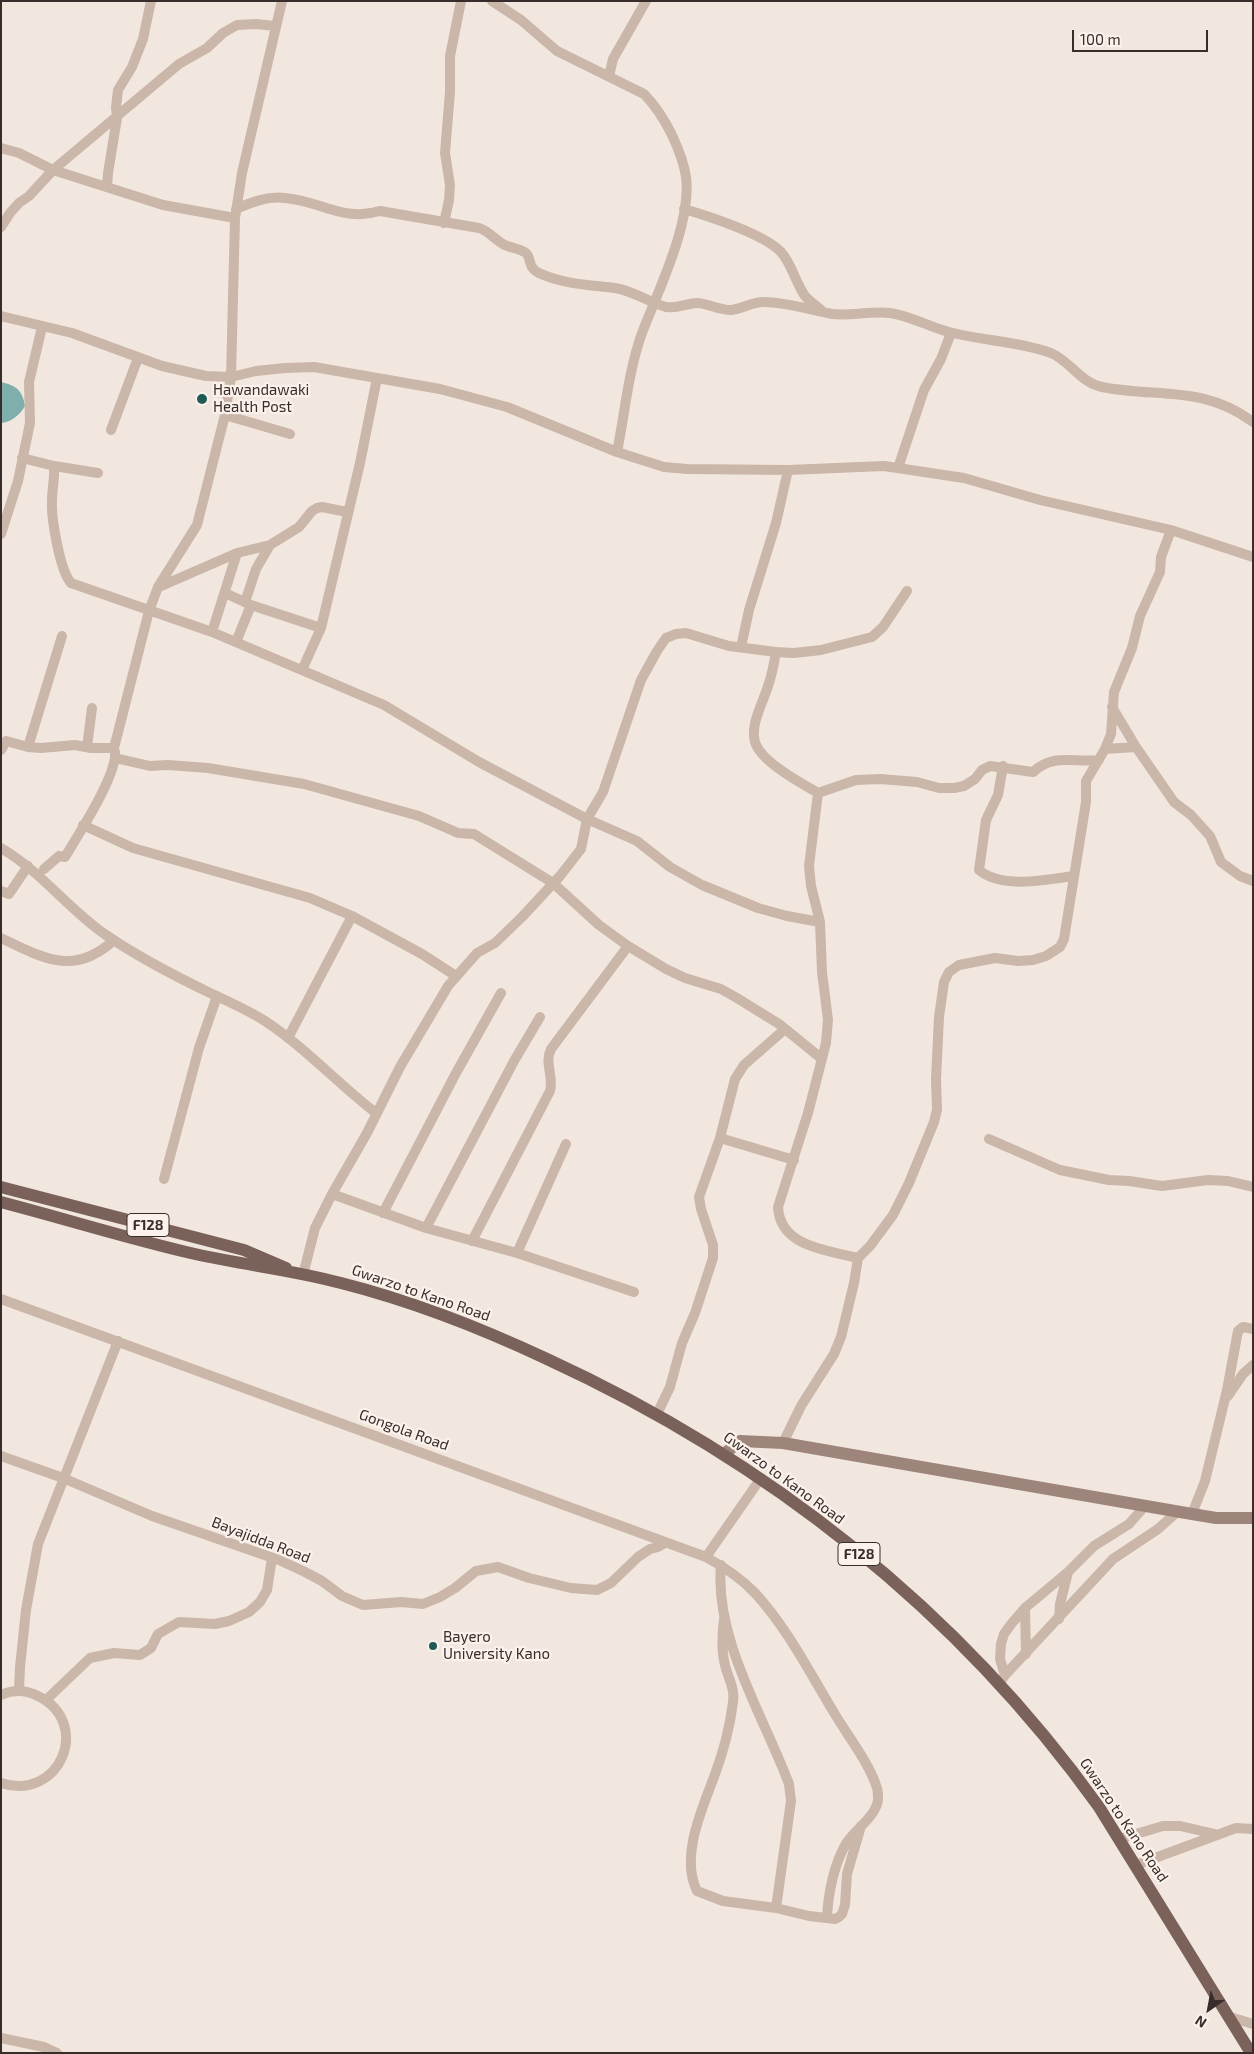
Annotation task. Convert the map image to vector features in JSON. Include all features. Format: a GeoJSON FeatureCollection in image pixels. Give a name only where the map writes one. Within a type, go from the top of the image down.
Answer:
{"type":"FeatureCollection","features":[{"type":"Feature","properties":{"kind":"main road","name":"F128"},"geometry":{"type":"LineString","coordinates":[[1,1187],[244,1250],[298,1273]]}},
{"type":"Feature","properties":{"kind":"main road","name":"F128"},"geometry":{"type":"LineString","coordinates":[[1,1202],[192,1253],[262,1268],[298,1273]]}},
{"type":"Feature","properties":{"kind":"main road","name":"Gwarzo to Kano Road"},"geometry":{"type":"LineString","coordinates":[[298,1273],[342,1283],[477,1328],[571,1370],[657,1414],[761,1478],[825,1526],[919,1602],[1002,1680],[1075,1774],[1136,1865],[1251,2053]]}},
{"type":"Feature","properties":{"kind":"street"},"geometry":{"type":"LineString","coordinates":[[107,187],[117,118],[118,90],[132,67],[143,39],[151,1]]}},
{"type":"Feature","properties":{"kind":"street"},"geometry":{"type":"LineString","coordinates":[[44,869],[54,858],[59,856],[65,857],[104,789],[115,753],[149,612],[158,587],[197,525],[225,415],[231,378],[236,214],[242,173],[282,1]]}},
{"type":"Feature","properties":{"kind":"street"},"geometry":{"type":"LineString","coordinates":[[444,223],[450,185],[445,153],[450,56],[461,1]]}},
{"type":"Feature","properties":{"kind":"street"},"geometry":{"type":"LineString","coordinates":[[492,1],[521,20],[557,51],[644,94],[652,102],[666,123],[684,164],[687,180],[684,208],[670,263],[656,303],[642,334],[629,381],[616,452]]}},
{"type":"Feature","properties":{"kind":"street"},"geometry":{"type":"LineString","coordinates":[[609,76],[612,59],[646,1]]}},
{"type":"Feature","properties":{"kind":"street"},"geometry":{"type":"LineString","coordinates":[[1,227],[10,213],[29,196],[52,170],[101,128],[117,118],[160,78],[179,64],[207,48],[223,33],[237,26],[256,24],[275,26]]}},
{"type":"Feature","properties":{"kind":"street"},"geometry":{"type":"LineString","coordinates":[[1,148],[19,153],[52,170],[162,205],[236,214],[264,198],[284,198],[323,206],[343,214],[368,214],[380,211],[485,230],[501,243],[525,252],[533,269],[549,277],[561,281],[616,288],[675,308],[697,303],[731,310],[751,304],[768,302],[832,314],[889,313],[917,320],[936,329],[951,333],[1005,341],[1051,354],[1059,357],[1095,385],[1166,394],[1191,395],[1228,406],[1253,422]]}},
{"type":"Feature","properties":{"kind":"street"},"geometry":{"type":"LineString","coordinates":[[684,208],[732,225],[767,242],[781,252],[799,281],[804,295],[822,311]]}},
{"type":"Feature","properties":{"kind":"street"},"geometry":{"type":"LineString","coordinates":[[1,316],[72,333],[138,358],[206,376],[231,378],[256,371],[314,367],[440,389],[489,401],[538,418],[616,452],[664,467],[788,470],[884,466],[964,478],[1074,509],[1170,530],[1253,557]]}},
{"type":"Feature","properties":{"kind":"street"},"geometry":{"type":"LineString","coordinates":[[1,534],[18,481],[30,423],[29,382],[42,327]]}},
{"type":"Feature","properties":{"kind":"street"},"geometry":{"type":"LineString","coordinates":[[898,468],[924,390],[941,358],[951,333]]}},
{"type":"Feature","properties":{"kind":"street"},"geometry":{"type":"LineString","coordinates":[[111,430],[138,358]]}},
{"type":"Feature","properties":{"kind":"street"},"geometry":{"type":"LineString","coordinates":[[302,670],[321,628],[360,463],[377,378]]}},
{"type":"Feature","properties":{"kind":"street"},"geometry":{"type":"LineString","coordinates":[[225,415],[290,434]]}},
{"type":"Feature","properties":{"kind":"street"},"geometry":{"type":"LineString","coordinates":[[22,458],[54,466],[98,473]]}},
{"type":"Feature","properties":{"kind":"street"},"geometry":{"type":"LineString","coordinates":[[54,466],[52,502],[60,559],[67,578],[71,583],[149,612],[162,614],[212,632],[384,705],[456,749],[587,819],[636,841],[670,867],[702,885],[758,908],[820,922]]}},
{"type":"Feature","properties":{"kind":"street"},"geometry":{"type":"LineString","coordinates":[[740,647],[749,610],[776,523],[788,470]]}},
{"type":"Feature","properties":{"kind":"street"},"geometry":{"type":"LineString","coordinates":[[158,587],[237,553],[270,545],[300,527],[316,508],[322,507],[348,512]]}},
{"type":"Feature","properties":{"kind":"street"},"geometry":{"type":"LineString","coordinates":[[783,1443],[801,1406],[828,1366],[838,1346],[854,1283],[858,1258],[870,1246],[893,1215],[909,1183],[934,1122],[937,1110],[936,1079],[939,1017],[946,977],[949,972],[959,966],[995,958],[1018,961],[1033,960],[1046,956],[1060,947],[1064,939],[1085,809],[1086,782],[1105,749],[1111,734],[1114,692],[1132,648],[1140,616],[1160,572],[1161,556],[1170,530]]}},
{"type":"Feature","properties":{"kind":"street"},"geometry":{"type":"LineString","coordinates":[[236,642],[256,569],[270,545]]}},
{"type":"Feature","properties":{"kind":"street"},"geometry":{"type":"LineString","coordinates":[[212,632],[237,553]]}},
{"type":"Feature","properties":{"kind":"street"},"geometry":{"type":"LineString","coordinates":[[298,1273],[315,1228],[332,1194],[368,1133],[376,1113],[426,1022],[456,976],[477,953],[495,943],[554,883],[580,848],[587,819],[603,792],[640,680],[666,638],[686,633],[730,646],[776,652],[794,653],[821,650],[872,637],[883,628],[907,591]]}},
{"type":"Feature","properties":{"kind":"street"},"geometry":{"type":"LineString","coordinates":[[225,593],[248,603],[321,628]]}},
{"type":"Feature","properties":{"kind":"street"},"geometry":{"type":"LineString","coordinates":[[28,746],[62,636]]}},
{"type":"Feature","properties":{"kind":"street"},"geometry":{"type":"LineString","coordinates":[[776,652],[768,689],[758,712],[755,741],[764,756],[797,781],[818,793],[856,780],[880,779],[904,780],[939,788],[954,788],[964,786],[975,779],[982,770],[990,766],[1003,766],[1033,772],[1043,763],[1052,760],[1099,760]]}},
{"type":"Feature","properties":{"kind":"street"},"geometry":{"type":"LineString","coordinates":[[1112,706],[1136,747],[1174,802],[1196,820],[1210,836],[1221,862],[1240,876],[1253,881]]}},
{"type":"Feature","properties":{"kind":"street"},"geometry":{"type":"LineString","coordinates":[[87,747],[92,708]]}},
{"type":"Feature","properties":{"kind":"street"},"geometry":{"type":"LineString","coordinates":[[1,750],[6,741],[41,748],[75,745],[115,753],[150,766],[168,765],[208,768],[304,784],[419,816],[458,833],[474,834],[554,883],[599,925],[628,946],[666,970],[721,989],[784,1029],[822,1059]]}},
{"type":"Feature","properties":{"kind":"street"},"geometry":{"type":"LineString","coordinates":[[1105,749],[1136,747]]}},
{"type":"Feature","properties":{"kind":"street"},"geometry":{"type":"LineString","coordinates":[[1003,766],[998,795],[986,820],[979,870],[992,878],[1002,880],[1035,881],[1073,876]]}},
{"type":"Feature","properties":{"kind":"street"},"geometry":{"type":"LineString","coordinates":[[818,793],[809,866],[811,886],[820,922],[822,972],[828,1020],[822,1059],[794,1160],[778,1207],[782,1225],[788,1234],[799,1241],[858,1258]]}},
{"type":"Feature","properties":{"kind":"street"},"geometry":{"type":"LineString","coordinates":[[83,824],[133,848],[310,898],[352,916],[382,934],[422,954],[456,976]]}},
{"type":"Feature","properties":{"kind":"street"},"geometry":{"type":"LineString","coordinates":[[1,848],[28,866],[86,919],[138,956],[264,1020],[309,1054],[352,1095],[376,1113]]}},
{"type":"Feature","properties":{"kind":"street"},"geometry":{"type":"LineString","coordinates":[[1,891],[9,894],[28,866]]}},
{"type":"Feature","properties":{"kind":"street"},"geometry":{"type":"LineString","coordinates":[[288,1038],[352,916]]}},
{"type":"Feature","properties":{"kind":"street"},"geometry":{"type":"LineString","coordinates":[[1,938],[51,960],[68,962],[84,960],[105,948],[114,940]]}},
{"type":"Feature","properties":{"kind":"street"},"geometry":{"type":"LineString","coordinates":[[472,1241],[550,1091],[552,1078],[547,1057],[551,1049],[628,946]]}},
{"type":"Feature","properties":{"kind":"street"},"geometry":{"type":"LineString","coordinates":[[383,1213],[456,1073],[501,993]]}},
{"type":"Feature","properties":{"kind":"street"},"geometry":{"type":"LineString","coordinates":[[164,1179],[199,1048],[217,996]]}},
{"type":"Feature","properties":{"kind":"street"},"geometry":{"type":"LineString","coordinates":[[426,1228],[514,1061],[540,1017]]}},
{"type":"Feature","properties":{"kind":"street"},"geometry":{"type":"LineString","coordinates":[[657,1414],[670,1387],[682,1343],[695,1313],[712,1258],[713,1245],[701,1209],[699,1196],[720,1138],[735,1079],[750,1059],[784,1029]]}},
{"type":"Feature","properties":{"kind":"street"},"geometry":{"type":"LineString","coordinates":[[720,1138],[794,1160]]}},
{"type":"Feature","properties":{"kind":"street"},"geometry":{"type":"LineString","coordinates":[[989,1139],[1060,1170],[1109,1180],[1162,1186],[1208,1180],[1228,1181],[1253,1186]]}},
{"type":"Feature","properties":{"kind":"street"},"geometry":{"type":"LineString","coordinates":[[517,1253],[566,1144]]}},
{"type":"Feature","properties":{"kind":"street"},"geometry":{"type":"LineString","coordinates":[[332,1194],[426,1228],[517,1253],[634,1292]]}},
{"type":"Feature","properties":{"kind":"street","name":"Gongola Road"},"geometry":{"type":"LineString","coordinates":[[1,1299],[666,1542],[706,1557],[721,1565],[754,1593],[775,1619],[866,1764],[878,1790],[878,1801],[860,1826]]}},
{"type":"Feature","properties":{"kind":"street"},"geometry":{"type":"LineString","coordinates":[[1192,1514],[1205,1481],[1224,1403],[1238,1332],[1243,1327],[1253,1329]]}},
{"type":"Feature","properties":{"kind":"street"},"geometry":{"type":"LineString","coordinates":[[19,1690],[20,1666],[32,1573],[38,1544],[118,1341]]}},
{"type":"Feature","properties":{"kind":"street"},"geometry":{"type":"LineString","coordinates":[[1224,1403],[1243,1374],[1253,1365]]}},
{"type":"Feature","properties":{"kind":"street"},"geometry":{"type":"LineString","coordinates":[[724,1454],[740,1441],[783,1443],[1177,1512],[1216,1518],[1253,1518]]}},
{"type":"Feature","properties":{"kind":"street","name":"Bayajidda Road"},"geometry":{"type":"LineString","coordinates":[[1,1456],[63,1478],[143,1512],[303,1570],[353,1602],[363,1605],[401,1602],[423,1604],[455,1588],[476,1571],[498,1567],[529,1578],[563,1586],[584,1590],[597,1590],[611,1583],[638,1557],[650,1549],[658,1548],[666,1542]]}},
{"type":"Feature","properties":{"kind":"street"},"geometry":{"type":"LineString","coordinates":[[706,1557],[761,1478]]}},
{"type":"Feature","properties":{"kind":"street"},"geometry":{"type":"LineString","coordinates":[[1002,1680],[1000,1659],[1004,1634],[1025,1608],[1068,1572],[1094,1546],[1129,1524],[1145,1506]]}},
{"type":"Feature","properties":{"kind":"street"},"geometry":{"type":"LineString","coordinates":[[1002,1680],[1059,1619],[1083,1589],[1113,1559],[1158,1529],[1177,1512]]}},
{"type":"Feature","properties":{"kind":"street"},"geometry":{"type":"LineString","coordinates":[[46,1700],[90,1658],[114,1653],[140,1655],[151,1648],[158,1634],[179,1622],[215,1624],[229,1621],[249,1612],[260,1602],[267,1590],[272,1558]]}},
{"type":"Feature","properties":{"kind":"street"},"geometry":{"type":"LineString","coordinates":[[721,1565],[720,1576],[724,1619],[722,1636],[723,1655],[734,1695],[715,1775],[696,1828],[692,1850],[692,1882],[697,1891],[724,1901],[835,1919],[842,1914],[845,1905],[847,1874],[860,1826]]}},
{"type":"Feature","properties":{"kind":"street"},"geometry":{"type":"LineString","coordinates":[[1059,1619],[1060,1604],[1068,1572]]}},
{"type":"Feature","properties":{"kind":"street"},"geometry":{"type":"LineString","coordinates":[[1025,1608],[1026,1654]]}},
{"type":"Feature","properties":{"kind":"street"},"geometry":{"type":"LineString","coordinates":[[724,1619],[749,1690],[789,1784],[791,1801],[776,1908]]}},
{"type":"Feature","properties":{"kind":"street"},"geometry":{"type":"LineString","coordinates":[[1,1695],[19,1690],[46,1700],[64,1722],[66,1743],[60,1764],[51,1775],[39,1782],[26,1786],[11,1786],[1,1783]]}},
{"type":"Feature","properties":{"kind":"street"},"geometry":{"type":"LineString","coordinates":[[826,1918],[830,1889],[840,1858],[846,1844],[860,1826]]}},
{"type":"Feature","properties":{"kind":"street"},"geometry":{"type":"LineString","coordinates":[[1119,1839],[1163,1826],[1180,1826],[1216,1835]]}},
{"type":"Feature","properties":{"kind":"street"},"geometry":{"type":"LineString","coordinates":[[1136,1865],[1236,1828],[1245,1827],[1253,1829]]}},
{"type":"Feature","properties":{"kind":"street"},"geometry":{"type":"LineString","coordinates":[[1230,2017],[1253,2024]]}},
{"type":"Feature","properties":{"kind":"street"},"geometry":{"type":"LineString","coordinates":[[1,2038],[44,2047],[57,2053]]}},
{"type":"Feature","properties":{"kind":"water"},"geometry":{"type":"Polygon","coordinates":[[[1,382],[11,385],[20,392],[25,406],[15,418],[1,423],[1,382]]]}},
{"type":"Feature","properties":{"kind":"place","name":"Hawandawaki Health Post"},"geometry":{"type":"Point","coordinates":[202,399]}},
{"type":"Feature","properties":{"kind":"place","name":"Bayero University Kano"},"geometry":{"type":"Point","coordinates":[433,1646]}}]}
